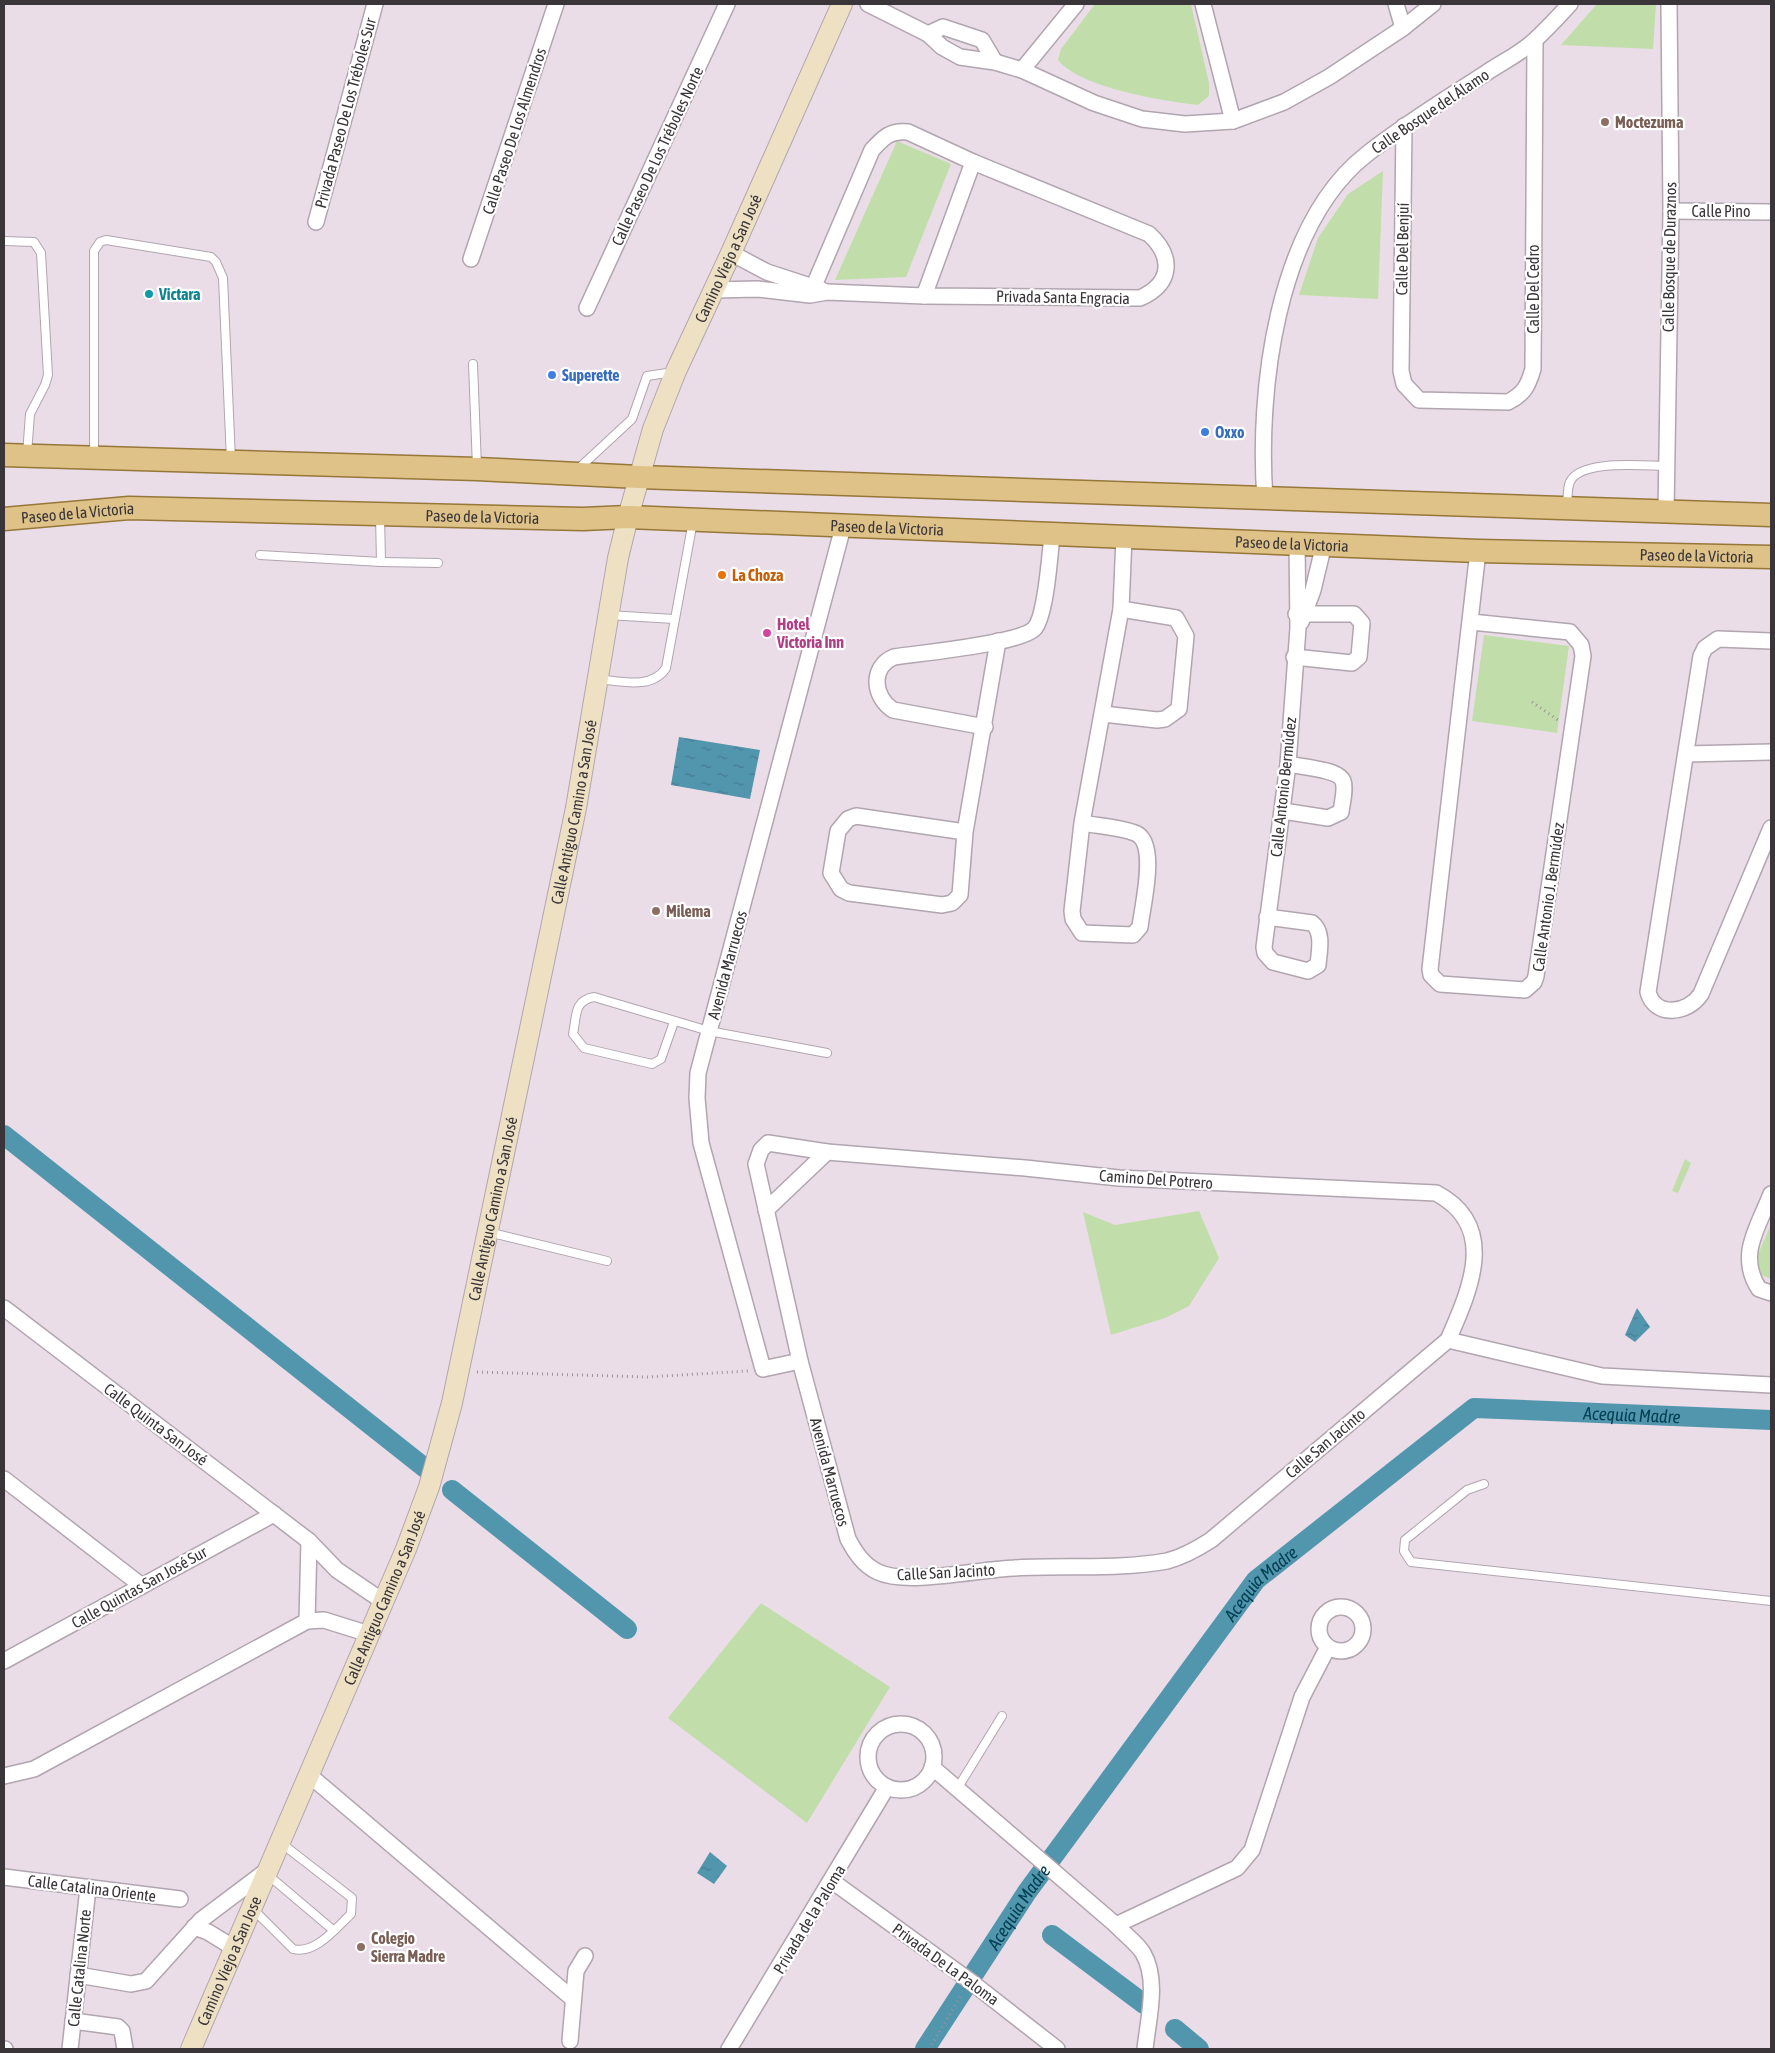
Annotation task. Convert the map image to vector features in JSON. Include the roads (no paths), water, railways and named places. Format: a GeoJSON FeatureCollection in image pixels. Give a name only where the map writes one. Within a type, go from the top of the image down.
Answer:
{"type":"FeatureCollection","features":[{"type":"Feature","properties":{"kind":"main road"},"geometry":{"type":"LineString","coordinates":[[4,455],[477,469],[640,477],[1771,515]]}},
{"type":"Feature","properties":{"kind":"main road","name":"Paseo de la Victoria"},"geometry":{"type":"LineString","coordinates":[[4,518],[129,508],[583,519],[628,517],[1478,551],[1771,557]]}},
{"type":"Feature","properties":{"kind":"street","name":"Privada Paseo De Los Tréboles Sur"},"geometry":{"type":"LineString","coordinates":[[316,222],[376,4]]}},
{"type":"Feature","properties":{"kind":"street","name":"Calle Paseo De Los Almendros"},"geometry":{"type":"LineString","coordinates":[[471,259],[556,4]]}},
{"type":"Feature","properties":{"kind":"street","name":"Calle Paseo De Los Tréboles Norte"},"geometry":{"type":"LineString","coordinates":[[587,308],[727,4]]}},
{"type":"Feature","properties":{"kind":"street","name":"Camino Viejo a San José"},"geometry":{"type":"LineString","coordinates":[[628,517],[653,429],[676,371],[842,4]]}},
{"type":"Feature","properties":{"kind":"street"},"geometry":{"type":"LineString","coordinates":[[868,4],[928,34],[942,47],[960,58],[995,62],[1022,70],[1094,103],[1142,119],[1185,124],[1233,122],[1284,102],[1330,77],[1403,28],[1433,4]]}},
{"type":"Feature","properties":{"kind":"street"},"geometry":{"type":"LineString","coordinates":[[1022,70],[1076,4]]}},
{"type":"Feature","properties":{"kind":"street"},"geometry":{"type":"LineString","coordinates":[[1203,4],[1233,122]]}},
{"type":"Feature","properties":{"kind":"street"},"geometry":{"type":"LineString","coordinates":[[1396,4],[1403,28]]}},
{"type":"Feature","properties":{"kind":"street","name":"Calle Bosque del Álamo"},"geometry":{"type":"LineString","coordinates":[[1265,499],[1262,422],[1268,359],[1284,291],[1314,220],[1337,185],[1365,156],[1404,126],[1535,41],[1570,4]]}},
{"type":"Feature","properties":{"kind":"street","name":"Calle Bosque de Duraznos"},"geometry":{"type":"LineString","coordinates":[[1666,511],[1671,211],[1669,4]]}},
{"type":"Feature","properties":{"kind":"street"},"geometry":{"type":"LineString","coordinates":[[928,34],[943,27],[969,34],[982,40],[995,62]]}},
{"type":"Feature","properties":{"kind":"street","name":"Calle Del Cedro"},"geometry":{"type":"LineString","coordinates":[[1400,371],[1404,384],[1419,400],[1508,402],[1518,397],[1528,386],[1533,369],[1535,41]]}},
{"type":"Feature","properties":{"kind":"street","name":"Calle Del Benjuí"},"geometry":{"type":"LineString","coordinates":[[1400,371],[1404,126]]}},
{"type":"Feature","properties":{"kind":"street","name":"Privada Santa Engracia"},"geometry":{"type":"LineString","coordinates":[[714,290],[817,291],[924,296],[1140,298],[1155,290],[1164,276],[1166,261],[1165,253],[1160,244],[1150,234],[973,162],[908,132],[890,133],[872,150],[817,291]]}},
{"type":"Feature","properties":{"kind":"street"},"geometry":{"type":"LineString","coordinates":[[924,296],[973,162]]}},
{"type":"Feature","properties":{"kind":"street","name":"Calle Pino"},"geometry":{"type":"LineString","coordinates":[[1671,211],[1771,212]]}},
{"type":"Feature","properties":{"kind":"street","name":"Privada Santa Engracia"},"geometry":{"type":"LineString","coordinates":[[731,253],[767,272],[817,291]]}},
{"type":"Feature","properties":{"kind":"street","name":"Calle Antiguo Camino a San José"},"geometry":{"type":"LineString","coordinates":[[266,1871],[384,1602],[429,1487],[458,1372],[576,808],[618,558],[628,517]]}},
{"type":"Feature","properties":{"kind":"street","name":"Avenida Marruecos"},"geometry":{"type":"LineString","coordinates":[[800,1361],[763,1369],[701,1143],[697,1098],[698,1073],[844,527]]}},
{"type":"Feature","properties":{"kind":"street"},"geometry":{"type":"LineString","coordinates":[[985,727],[893,710],[881,700],[878,693],[878,673],[887,660],[894,657],[998,641],[1024,634],[1034,628],[1041,614],[1052,535]]}},
{"type":"Feature","properties":{"kind":"street"},"geometry":{"type":"LineString","coordinates":[[1082,823],[1137,833],[1144,839],[1149,856],[1140,928],[1133,935],[1082,933],[1073,919],[1072,910],[1082,823],[1121,609],[1124,537]]}},
{"type":"Feature","properties":{"kind":"street","name":"Calle Antonio Bermúdez"},"geometry":{"type":"LineString","coordinates":[[1297,543],[1300,619]]}},
{"type":"Feature","properties":{"kind":"street","name":"Calle Antonio Bermúdez"},"geometry":{"type":"LineString","coordinates":[[1267,918],[1312,923],[1319,933],[1318,965],[1308,971],[1272,962],[1265,954],[1264,946],[1267,918],[1283,811],[1288,764],[1294,657],[1300,619],[1324,544]]}},
{"type":"Feature","properties":{"kind":"street","name":"Calle Antonio J. Bermúdez"},"geometry":{"type":"LineString","coordinates":[[1472,622],[1570,632],[1581,645],[1583,656],[1534,982],[1525,990],[1440,984],[1432,975],[1430,969],[1472,622],[1478,551]]}},
{"type":"Feature","properties":{"kind":"street"},"geometry":{"type":"LineString","coordinates":[[1103,714],[1157,720],[1173,716],[1179,709],[1186,636],[1181,623],[1176,618],[1121,609]]}},
{"type":"Feature","properties":{"kind":"street"},"geometry":{"type":"LineString","coordinates":[[1294,657],[1347,664],[1358,657],[1362,623],[1357,615],[1300,619]]}},
{"type":"Feature","properties":{"kind":"street"},"geometry":{"type":"LineString","coordinates":[[1771,641],[1718,639],[1705,648],[1701,656],[1648,992],[1653,1005],[1658,1008],[1684,1010],[1696,1002],[1771,828]]}},
{"type":"Feature","properties":{"kind":"street"},"geometry":{"type":"LineString","coordinates":[[965,832],[856,816],[842,824],[838,831],[831,873],[835,883],[849,893],[948,905],[960,896],[965,832],[985,727],[998,641]]}},
{"type":"Feature","properties":{"kind":"street"},"geometry":{"type":"LineString","coordinates":[[1686,754],[1771,752]]}},
{"type":"Feature","properties":{"kind":"street"},"geometry":{"type":"LineString","coordinates":[[1283,811],[1332,817],[1341,812],[1344,787],[1343,781],[1335,773],[1288,764]]}},
{"type":"Feature","properties":{"kind":"street","name":"Avenida Marruecos"},"geometry":{"type":"LineString","coordinates":[[768,1144],[761,1150],[756,1164],[800,1361],[848,1538],[865,1564],[879,1573]]}},
{"type":"Feature","properties":{"kind":"street","name":"Camino Del Potrero"},"geometry":{"type":"LineString","coordinates":[[768,1144],[827,1152],[1025,1168],[1119,1178],[1436,1193],[1452,1201],[1462,1212],[1471,1227],[1475,1257],[1465,1300],[1448,1340]]}},
{"type":"Feature","properties":{"kind":"street"},"geometry":{"type":"LineString","coordinates":[[766,1210],[827,1152]]}},
{"type":"Feature","properties":{"kind":"street"},"geometry":{"type":"LineString","coordinates":[[1771,1194],[1748,1254],[1748,1267],[1752,1280],[1758,1290],[1771,1293]]}},
{"type":"Feature","properties":{"kind":"street","name":"Calle Quinta San José"},"geometry":{"type":"LineString","coordinates":[[4,1308],[309,1541],[337,1570],[384,1602]]}},
{"type":"Feature","properties":{"kind":"street"},"geometry":{"type":"LineString","coordinates":[[1448,1340],[1602,1376],[1771,1385]]}},
{"type":"Feature","properties":{"kind":"street","name":"Calle San Jacinto"},"geometry":{"type":"LineString","coordinates":[[879,1573],[896,1576],[921,1576],[1013,1568],[1138,1565],[1168,1560],[1190,1553],[1211,1540],[1448,1340]]}},
{"type":"Feature","properties":{"kind":"street"},"geometry":{"type":"LineString","coordinates":[[4,1479],[142,1586]]}},
{"type":"Feature","properties":{"kind":"street","name":"Calle Quintas San José Sur"},"geometry":{"type":"LineString","coordinates":[[4,1660],[274,1514]]}},
{"type":"Feature","properties":{"kind":"street"},"geometry":{"type":"LineString","coordinates":[[307,1621],[309,1541]]}},
{"type":"Feature","properties":{"kind":"street"},"geometry":{"type":"LineString","coordinates":[[4,1776],[34,1769],[307,1621],[324,1620],[369,1634]]}},
{"type":"Feature","properties":{"kind":"street"},"geometry":{"type":"LineString","coordinates":[[1116,1925],[1237,1868],[1246,1859],[1252,1850],[1302,1698],[1328,1647]]}},
{"type":"Feature","properties":{"kind":"street"},"geometry":{"type":"LineString","coordinates":[[908,1725],[918,1729],[926,1736],[932,1746],[932,1767],[927,1777],[909,1789],[898,1790],[887,1787],[872,1772],[868,1757],[872,1741],[888,1727],[908,1725]]}},
{"type":"Feature","properties":{"kind":"street"},"geometry":{"type":"LineString","coordinates":[[932,1767],[1116,1925],[1143,1952],[1151,1984],[1145,2049]]}},
{"type":"Feature","properties":{"kind":"street"},"geometry":{"type":"LineString","coordinates":[[308,1774],[573,1999]]}},
{"type":"Feature","properties":{"kind":"street","name":"Privada de la Paloma"},"geometry":{"type":"LineString","coordinates":[[729,2049],[887,1787]]}},
{"type":"Feature","properties":{"kind":"street"},"geometry":{"type":"LineString","coordinates":[[78,1975],[131,1984],[146,1981],[194,1927],[266,1871]]}},
{"type":"Feature","properties":{"kind":"street","name":"Camino Viejo a San Jose"},"geometry":{"type":"LineString","coordinates":[[191,2049],[266,1871]]}},
{"type":"Feature","properties":{"kind":"street","name":"Calle Catalina Oriente"},"geometry":{"type":"LineString","coordinates":[[4,1877],[180,1899]]}},
{"type":"Feature","properties":{"kind":"street","name":"Privada De La Paloma"},"geometry":{"type":"LineString","coordinates":[[832,1881],[970,1981],[1056,2049]]}},
{"type":"Feature","properties":{"kind":"street","name":"Calle Catalina Norte"},"geometry":{"type":"LineString","coordinates":[[70,2049],[88,1888]]}},
{"type":"Feature","properties":{"kind":"street"},"geometry":{"type":"LineString","coordinates":[[194,1927],[208,1932],[234,1948]]}},
{"type":"Feature","properties":{"kind":"street"},"geometry":{"type":"LineString","coordinates":[[570,2041],[576,1971],[585,1956]]}},
{"type":"Feature","properties":{"kind":"street"},"geometry":{"type":"LineString","coordinates":[[73,2021],[118,2027],[122,2031],[125,2049]]}},
{"type":"Feature","properties":{"kind":"lane"},"geometry":{"type":"LineString","coordinates":[[94,457],[94,251],[100,242],[106,240],[210,257],[220,270],[223,278],[231,462]]}},
{"type":"Feature","properties":{"kind":"lane"},"geometry":{"type":"LineString","coordinates":[[4,241],[34,242],[41,253],[48,375],[30,414],[27,456]]}},
{"type":"Feature","properties":{"kind":"lane"},"geometry":{"type":"LineString","coordinates":[[473,364],[477,469]]}},
{"type":"Feature","properties":{"kind":"lane"},"geometry":{"type":"LineString","coordinates":[[573,474],[602,444],[632,419],[647,376],[676,371]]}},
{"type":"Feature","properties":{"kind":"lane"},"geometry":{"type":"LineString","coordinates":[[1566,508],[1570,481],[1580,471],[1598,466],[1666,466]]}},
{"type":"Feature","properties":{"kind":"lane"},"geometry":{"type":"LineString","coordinates":[[380,514],[381,562]]}},
{"type":"Feature","properties":{"kind":"lane"},"geometry":{"type":"LineString","coordinates":[[598,679],[644,683],[660,677],[666,668],[693,520]]}},
{"type":"Feature","properties":{"kind":"lane"},"geometry":{"type":"LineString","coordinates":[[260,555],[438,564]]}},
{"type":"Feature","properties":{"kind":"lane"},"geometry":{"type":"LineString","coordinates":[[608,615],[674,618]]}},
{"type":"Feature","properties":{"kind":"lane"},"geometry":{"type":"LineString","coordinates":[[674,1022],[660,1059],[652,1064],[584,1048],[573,1034],[579,1004],[584,999],[594,997],[709,1031],[827,1054]]}},
{"type":"Feature","properties":{"kind":"lane"},"geometry":{"type":"LineString","coordinates":[[488,1232],[607,1261]]}},
{"type":"Feature","properties":{"kind":"lane"},"geometry":{"type":"LineString","coordinates":[[1484,1484],[1467,1490],[1405,1540],[1404,1551],[1411,1562],[1771,1601]]}},
{"type":"Feature","properties":{"kind":"lane"},"geometry":{"type":"LineString","coordinates":[[957,1789],[1002,1716]]}},
{"type":"Feature","properties":{"kind":"lane"},"geometry":{"type":"LineString","coordinates":[[252,1907],[293,1949],[305,1950],[313,1947],[351,1914],[352,1898],[279,1841]]}},
{"type":"Feature","properties":{"kind":"lane"},"geometry":{"type":"LineString","coordinates":[[266,1871],[272,1879],[333,1930]]}},
{"type":"Feature","properties":{"kind":"water"},"geometry":{"type":"Polygon","coordinates":[[[679,737],[760,750],[750,799],[671,785],[679,737]]]}},
{"type":"Feature","properties":{"kind":"water"},"geometry":{"type":"Polygon","coordinates":[[[1637,1308],[1650,1327],[1635,1342],[1625,1335],[1637,1308]]]}},
{"type":"Feature","properties":{"kind":"water"},"geometry":{"type":"Polygon","coordinates":[[[710,1852],[727,1866],[714,1884],[697,1873],[710,1852]]]}},
{"type":"Feature","properties":{"kind":"waterway"},"geometry":{"type":"LineString","coordinates":[[4,1135],[425,1468]]}},
{"type":"Feature","properties":{"kind":"waterway","name":"Acequia Madre"},"geometry":{"type":"LineString","coordinates":[[925,2049],[1027,1892],[1256,1580],[1474,1408],[1771,1420]]}},
{"type":"Feature","properties":{"kind":"waterway"},"geometry":{"type":"LineString","coordinates":[[452,1490],[627,1629]]}},
{"type":"Feature","properties":{"kind":"waterway"},"geometry":{"type":"LineString","coordinates":[[1052,1935],[1144,2004]]}},
{"type":"Feature","properties":{"kind":"waterway"},"geometry":{"type":"LineString","coordinates":[[1175,2029],[1199,2049]]}},
{"type":"Feature","properties":{"kind":"place","name":"Moctezuma"},"geometry":{"type":"Point","coordinates":[1605,122]}},
{"type":"Feature","properties":{"kind":"place","name":"Victara"},"geometry":{"type":"Point","coordinates":[149,294]}},
{"type":"Feature","properties":{"kind":"place","name":"Superette"},"geometry":{"type":"Point","coordinates":[552,375]}},
{"type":"Feature","properties":{"kind":"place","name":"Oxxo"},"geometry":{"type":"Point","coordinates":[1205,432]}},
{"type":"Feature","properties":{"kind":"place","name":"La Choza"},"geometry":{"type":"Point","coordinates":[722,575]}},
{"type":"Feature","properties":{"kind":"place","name":"Hotel Victoria Inn"},"geometry":{"type":"Point","coordinates":[767,633]}},
{"type":"Feature","properties":{"kind":"place","name":"Milema"},"geometry":{"type":"Point","coordinates":[656,911]}},
{"type":"Feature","properties":{"kind":"place","name":"Colegio Sierra Madre"},"geometry":{"type":"Point","coordinates":[361,1947]}}]}
